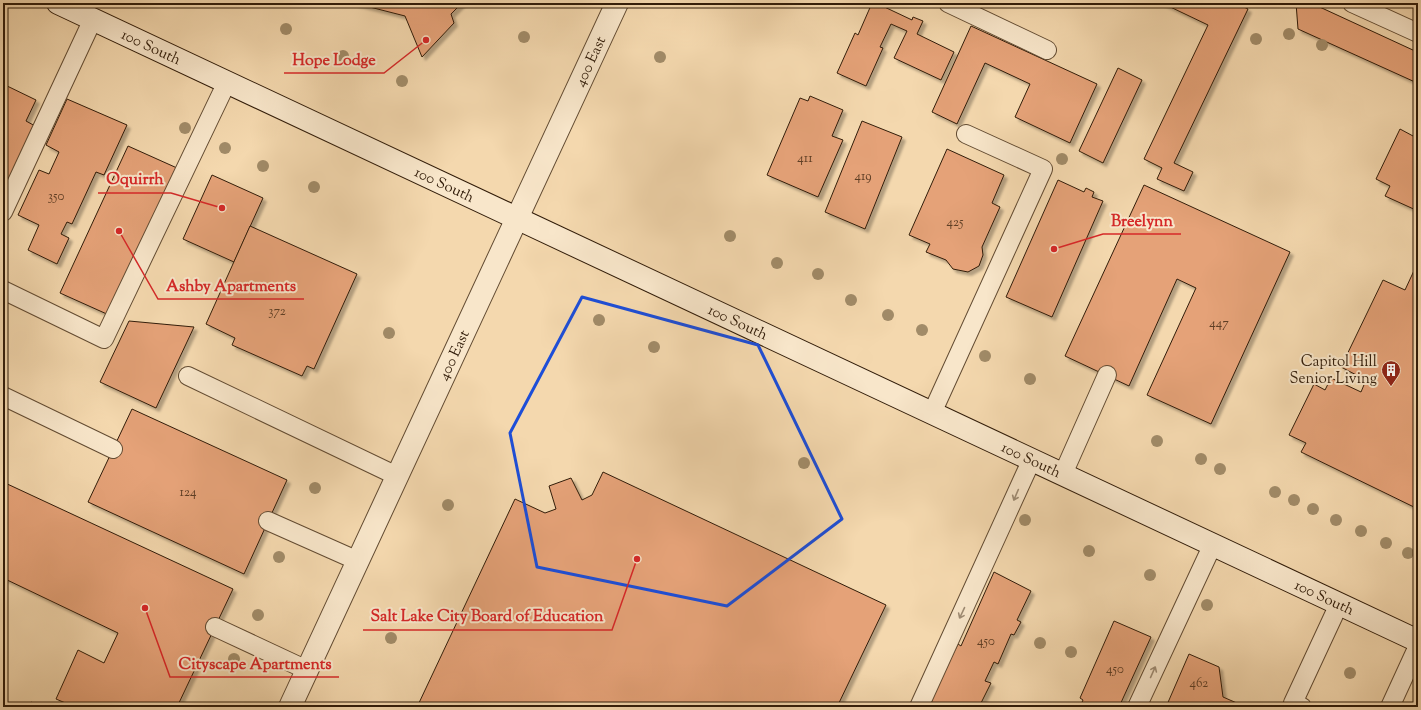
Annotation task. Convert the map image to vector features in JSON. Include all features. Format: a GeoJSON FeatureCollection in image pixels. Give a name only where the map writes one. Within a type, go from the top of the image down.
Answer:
{"type":"FeatureCollection","features":[{"type":"Feature","properties":{"kind":"street","name":"100 South"},"geometry":{"type":"LineString","coordinates":[[58,3],[1418,641]]}},
{"type":"Feature","properties":{"kind":"street","name":"400 East"},"geometry":{"type":"LineString","coordinates":[[290,707],[617,3]]}},
{"type":"Feature","properties":{"kind":"lane"},"geometry":{"type":"LineString","coordinates":[[948,3],[1046,50]]}},
{"type":"Feature","properties":{"kind":"lane"},"geometry":{"type":"LineString","coordinates":[[1352,3],[1374,8],[1418,33]]}},
{"type":"Feature","properties":{"kind":"lane"},"geometry":{"type":"LineString","coordinates":[[3,212],[94,20]]}},
{"type":"Feature","properties":{"kind":"lane"},"geometry":{"type":"LineString","coordinates":[[3,290],[104,338],[227,82]]}},
{"type":"Feature","properties":{"kind":"lane"},"geometry":{"type":"LineString","coordinates":[[932,413],[1043,169],[966,134]]}},
{"type":"Feature","properties":{"kind":"lane"},"geometry":{"type":"LineString","coordinates":[[1062,474],[1106,375]]}},
{"type":"Feature","properties":{"kind":"lane"},"geometry":{"type":"LineString","coordinates":[[188,376],[397,476]]}},
{"type":"Feature","properties":{"kind":"lane"},"geometry":{"type":"LineString","coordinates":[[3,396],[113,449]]}},
{"type":"Feature","properties":{"kind":"lane"},"geometry":{"type":"LineString","coordinates":[[919,707],[1032,459]]}},
{"type":"Feature","properties":{"kind":"lane"},"geometry":{"type":"LineString","coordinates":[[268,521],[358,561]]}},
{"type":"Feature","properties":{"kind":"lane"},"geometry":{"type":"LineString","coordinates":[[1137,707],[1213,544]]}},
{"type":"Feature","properties":{"kind":"lane"},"geometry":{"type":"LineString","coordinates":[[1302,707],[1293,703],[1339,604]]}},
{"type":"Feature","properties":{"kind":"lane"},"geometry":{"type":"LineString","coordinates":[[215,627],[307,670]]}},
{"type":"Feature","properties":{"kind":"lane"},"geometry":{"type":"LineString","coordinates":[[1390,707],[1418,646]]}},
{"type":"Feature","properties":{"kind":"highlighted area"},"geometry":{"type":"Polygon","coordinates":[[[582,297],[758,345],[842,519],[727,606],[537,567],[510,433],[582,297]]]}},
{"type":"Feature","properties":{"kind":"building"},"geometry":{"type":"Polygon","coordinates":[[[354,3],[462,3],[451,14],[454,23],[422,57],[405,16],[354,3]]]}},
{"type":"Feature","properties":{"kind":"building"},"geometry":{"type":"Polygon","coordinates":[[[872,3],[876,3],[912,20],[913,17],[923,21],[917,34],[954,52],[941,80],[894,58],[907,31],[891,24],[880,47],[883,48],[866,86],[837,73],[855,33],[858,35],[872,3]]]}},
{"type":"Feature","properties":{"kind":"building"},"geometry":{"type":"Polygon","coordinates":[[[1162,3],[1236,3],[1248,9],[1174,163],[1193,172],[1184,191],[1157,179],[1162,168],[1144,159],[1208,25],[1162,3]]]}},
{"type":"Feature","properties":{"kind":"building"},"geometry":{"type":"Polygon","coordinates":[[[1296,3],[1311,3],[1415,51],[1415,82],[1298,29],[1296,3]]]}},
{"type":"Feature","properties":{"kind":"building"},"geometry":{"type":"Polygon","coordinates":[[[971,26],[1097,84],[1070,143],[1015,117],[1030,84],[985,63],[957,124],[932,112],[971,26]]]}},
{"type":"Feature","properties":{"kind":"building"},"geometry":{"type":"Polygon","coordinates":[[[1118,68],[1142,80],[1103,163],[1079,151],[1118,68]]]}},
{"type":"Feature","properties":{"kind":"building"},"geometry":{"type":"Polygon","coordinates":[[[3,84],[36,100],[26,121],[37,127],[3,199],[3,84]]]}},
{"type":"Feature","properties":{"kind":"building"},"geometry":{"type":"Polygon","coordinates":[[[810,96],[843,110],[832,136],[843,140],[818,197],[767,175],[800,98],[808,101],[810,96]]]}},
{"type":"Feature","properties":{"kind":"building"},"geometry":{"type":"Polygon","coordinates":[[[67,99],[127,125],[104,175],[96,172],[72,224],[67,222],[61,234],[69,238],[57,264],[28,250],[39,225],[18,215],[39,170],[49,174],[59,152],[46,145],[67,99]]]}},
{"type":"Feature","properties":{"kind":"building"},"geometry":{"type":"Polygon","coordinates":[[[862,121],[902,137],[865,229],[825,212],[862,121]]]}},
{"type":"Feature","properties":{"kind":"building"},"geometry":{"type":"Polygon","coordinates":[[[1418,127],[1418,211],[1385,196],[1390,186],[1376,179],[1400,129],[1413,136],[1418,127]]]}},
{"type":"Feature","properties":{"kind":"building"},"geometry":{"type":"Polygon","coordinates":[[[128,146],[177,168],[109,315],[60,293],[128,146]]]}},
{"type":"Feature","properties":{"kind":"building"},"geometry":{"type":"Polygon","coordinates":[[[947,149],[1004,175],[992,203],[1000,207],[982,247],[983,255],[979,266],[968,272],[953,269],[946,260],[926,252],[930,244],[909,235],[947,149]]]}},
{"type":"Feature","properties":{"kind":"building"},"geometry":{"type":"Polygon","coordinates":[[[212,175],[263,198],[234,262],[183,239],[212,175]]]}},
{"type":"Feature","properties":{"kind":"building"},"geometry":{"type":"Polygon","coordinates":[[[1058,180],[1084,192],[1086,188],[1094,192],[1092,197],[1103,201],[1052,317],[1006,297],[1058,180]]]}},
{"type":"Feature","properties":{"kind":"building"},"geometry":{"type":"Polygon","coordinates":[[[1144,185],[1290,252],[1211,424],[1147,395],[1196,288],[1177,279],[1129,386],[1065,356],[1144,185]]]}},
{"type":"Feature","properties":{"kind":"building"},"geometry":{"type":"Polygon","coordinates":[[[250,226],[357,274],[314,369],[307,366],[302,376],[232,345],[235,338],[206,324],[250,226]]]}},
{"type":"Feature","properties":{"kind":"building","name":"Capitol Hill Senior Living"},"geometry":{"type":"Polygon","coordinates":[[[1418,262],[1418,509],[1301,452],[1306,443],[1289,435],[1314,384],[1325,390],[1331,378],[1361,392],[1366,380],[1341,367],[1383,280],[1405,290],[1418,262]]]}},
{"type":"Feature","properties":{"kind":"building"},"geometry":{"type":"Polygon","coordinates":[[[129,321],[194,327],[156,408],[100,382],[129,321]]]}},
{"type":"Feature","properties":{"kind":"building"},"geometry":{"type":"Polygon","coordinates":[[[132,409],[287,480],[244,574],[88,502],[132,409]]]}},
{"type":"Feature","properties":{"kind":"building"},"geometry":{"type":"Polygon","coordinates":[[[603,472],[886,605],[837,707],[423,707],[418,705],[515,499],[545,513],[556,509],[549,486],[571,478],[582,500],[592,495],[603,472]]]}},
{"type":"Feature","properties":{"kind":"building"},"geometry":{"type":"Polygon","coordinates":[[[3,482],[233,589],[177,707],[75,707],[56,699],[78,650],[104,663],[118,633],[3,578],[3,482]]]}},
{"type":"Feature","properties":{"kind":"building"},"geometry":{"type":"Polygon","coordinates":[[[994,572],[1031,591],[1017,620],[1021,622],[1014,635],[1011,634],[998,664],[994,662],[985,681],[991,683],[979,707],[926,707],[958,644],[961,646],[994,572]]]}},
{"type":"Feature","properties":{"kind":"building"},"geometry":{"type":"Polygon","coordinates":[[[1114,621],[1151,637],[1119,707],[1080,707],[1083,700],[1080,698],[1114,621]]]}},
{"type":"Feature","properties":{"kind":"building"},"geometry":{"type":"Polygon","coordinates":[[[1189,654],[1219,667],[1223,697],[1246,707],[1166,707],[1189,654]]]}},
{"type":"Feature","properties":{"kind":"building"},"geometry":{"type":"Polygon","coordinates":[[[31,702],[42,707],[29,707],[31,702]]]}},
{"type":"Feature","properties":{"kind":"place","name":"Hope Lodge"},"geometry":{"type":"Point","coordinates":[426,40]}},
{"type":"Feature","properties":{"kind":"place","name":"Oquirrh"},"geometry":{"type":"Point","coordinates":[222,208]}},
{"type":"Feature","properties":{"kind":"place","name":"Ashby Apartments"},"geometry":{"type":"Point","coordinates":[119,231]}},
{"type":"Feature","properties":{"kind":"place","name":"Breelynn"},"geometry":{"type":"Point","coordinates":[1054,249]}},
{"type":"Feature","properties":{"kind":"place","name":"Capitol Hill Senior Living"},"geometry":{"type":"Point","coordinates":[1391,387]}},
{"type":"Feature","properties":{"kind":"place","name":"Salt Lake City Board of Education"},"geometry":{"type":"Point","coordinates":[637,559]}},
{"type":"Feature","properties":{"kind":"place","name":"Cityscape Apartments"},"geometry":{"type":"Point","coordinates":[145,608]}}]}
